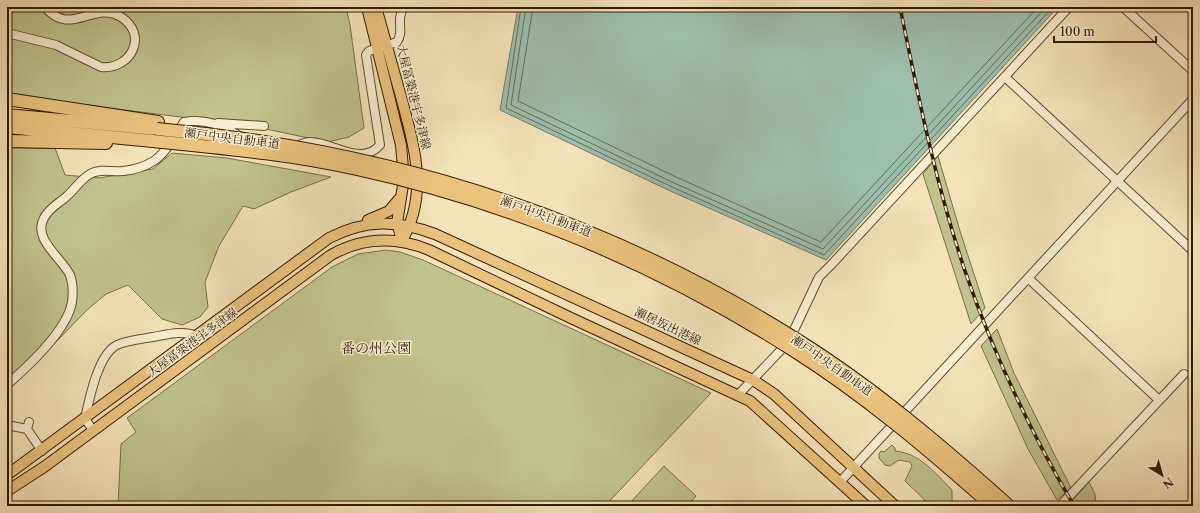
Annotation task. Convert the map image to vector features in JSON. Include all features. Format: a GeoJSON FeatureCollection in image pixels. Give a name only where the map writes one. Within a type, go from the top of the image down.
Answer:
{"type":"FeatureCollection","features":[{"type":"Feature","properties":{"kind":"highway"},"geometry":{"type":"LineString","coordinates":[[7,99],[155,134]]}},
{"type":"Feature","properties":{"kind":"highway"},"geometry":{"type":"LineString","coordinates":[[7,115],[155,134]]}},
{"type":"Feature","properties":{"kind":"highway"},"geometry":{"type":"LineString","coordinates":[[7,127],[155,134]]}},
{"type":"Feature","properties":{"kind":"highway","name":"瀬戸中央自動車道"},"geometry":{"type":"LineString","coordinates":[[155,134],[225,129],[374,163],[490,195],[554,217],[682,273],[742,306],[801,342],[855,379],[920,430],[1009,506]]}},
{"type":"Feature","properties":{"kind":"highway"},"geometry":{"type":"LineString","coordinates":[[7,141],[155,134]]}},
{"type":"Feature","properties":{"kind":"highway","name":"瀬戸中央自動車道"},"geometry":{"type":"LineString","coordinates":[[155,134],[224,148],[294,157],[358,169],[485,205],[542,224],[613,253],[678,284],[794,351],[849,389],[906,432],[992,506]]}},
{"type":"Feature","properties":{"kind":"main road","name":"大屋冨築港宇多津線"},"geometry":{"type":"LineString","coordinates":[[367,7],[383,47],[412,138],[417,165],[416,193],[410,226],[402,240]]}},
{"type":"Feature","properties":{"kind":"main road","name":"大屋冨築港宇多津線"},"geometry":{"type":"LineString","coordinates":[[376,7],[404,168],[403,190],[397,223],[402,240]]}},
{"type":"Feature","properties":{"kind":"main road"},"geometry":{"type":"LineString","coordinates":[[329,238],[353,225],[377,218],[389,211],[397,202],[403,190]]}},
{"type":"Feature","properties":{"kind":"main road","name":"大屋冨築港宇多津線"},"geometry":{"type":"LineString","coordinates":[[7,475],[42,451],[329,238],[356,226],[397,223]]}},
{"type":"Feature","properties":{"kind":"main road","name":"瀬居坂出港線"},"geometry":{"type":"LineString","coordinates":[[397,223],[435,234],[753,380],[774,394],[895,506]]}},
{"type":"Feature","properties":{"kind":"main road","name":"大屋冨築港宇多津線"},"geometry":{"type":"LineString","coordinates":[[7,491],[29,478],[340,250],[370,241],[402,240]]}},
{"type":"Feature","properties":{"kind":"main road"},"geometry":{"type":"LineString","coordinates":[[402,240],[429,250],[571,318],[739,394],[761,409],[866,506]]}},
{"type":"Feature","properties":{"kind":"main road"},"geometry":{"type":"LineString","coordinates":[[252,296],[261,308]]}},
{"type":"Feature","properties":{"kind":"street"},"geometry":{"type":"LineString","coordinates":[[7,33],[56,45],[101,68],[115,66],[131,55],[134,34],[122,17],[103,12],[73,20],[66,20],[51,14],[45,7]]}},
{"type":"Feature","properties":{"kind":"street"},"geometry":{"type":"LineString","coordinates":[[211,122],[228,129],[254,144],[267,148],[279,150],[288,149],[310,142],[355,153],[368,154],[374,151],[380,145],[366,55],[369,51],[397,42],[399,38],[399,18],[404,7]]}},
{"type":"Feature","properties":{"kind":"street"},"geometry":{"type":"LineString","coordinates":[[739,394],[780,351],[788,340],[819,277],[1069,7]]}},
{"type":"Feature","properties":{"kind":"street"},"geometry":{"type":"LineString","coordinates":[[1123,7],[1193,71]]}},
{"type":"Feature","properties":{"kind":"street"},"geometry":{"type":"LineString","coordinates":[[1005,77],[1193,251]]}},
{"type":"Feature","properties":{"kind":"street"},"geometry":{"type":"LineString","coordinates":[[840,482],[1193,99]]}},
{"type":"Feature","properties":{"kind":"street"},"geometry":{"type":"LineString","coordinates":[[7,385],[35,359],[60,330],[72,302],[72,285],[70,275],[46,242],[42,233],[41,225],[43,218],[50,210],[66,198],[90,174],[100,171],[123,171],[144,166],[153,162],[166,150],[184,122],[193,120],[264,126]]}},
{"type":"Feature","properties":{"kind":"street"},"geometry":{"type":"LineString","coordinates":[[1028,278],[1159,400]]}},
{"type":"Feature","properties":{"kind":"street"},"geometry":{"type":"LineString","coordinates":[[94,430],[85,419],[89,399],[100,367],[106,354],[111,349],[126,342],[180,332],[198,336]]}},
{"type":"Feature","properties":{"kind":"street"},"geometry":{"type":"LineString","coordinates":[[1060,506],[1184,374]]}},
{"type":"Feature","properties":{"kind":"street"},"geometry":{"type":"LineString","coordinates":[[7,424],[28,425],[42,451]]}},
{"type":"Feature","properties":{"kind":"green space"},"geometry":{"type":"Polygon","coordinates":[[[7,7],[346,7],[350,25],[364,128],[349,137],[327,142],[252,126],[22,97],[7,93],[7,7]]]}},
{"type":"Feature","properties":{"kind":"green space"},"geometry":{"type":"Polygon","coordinates":[[[7,148],[55,148],[65,175],[99,178],[153,169],[172,153],[227,158],[331,177],[291,192],[254,209],[243,206],[219,246],[205,282],[208,307],[200,317],[182,325],[162,319],[128,285],[106,294],[87,310],[54,344],[7,381],[7,148]]]}},
{"type":"Feature","properties":{"kind":"green space"},"geometry":{"type":"Polygon","coordinates":[[[938,156],[985,308],[971,324],[923,174],[938,156]]]}},
{"type":"Feature","properties":{"kind":"green space"},"geometry":{"type":"Polygon","coordinates":[[[386,250],[400,252],[423,260],[711,393],[605,506],[118,506],[121,444],[136,432],[127,418],[332,267],[358,254],[386,250]]]}},
{"type":"Feature","properties":{"kind":"green space"},"geometry":{"type":"Polygon","coordinates":[[[997,329],[1014,373],[1071,488],[1057,500],[1028,449],[981,346],[997,329]]]}},
{"type":"Feature","properties":{"kind":"green space"},"geometry":{"type":"Polygon","coordinates":[[[892,445],[895,448],[895,451],[920,460],[934,471],[952,490],[952,501],[957,506],[931,506],[905,481],[912,466],[910,462],[899,460],[890,466],[885,465],[879,458],[879,454],[881,451],[884,452],[892,445]]]}},
{"type":"Feature","properties":{"kind":"green space"},"geometry":{"type":"Polygon","coordinates":[[[664,466],[696,496],[688,505],[627,506],[664,466]]]}},
{"type":"Feature","properties":{"kind":"green space"},"geometry":{"type":"Polygon","coordinates":[[[1089,482],[1095,494],[1096,506],[1077,506],[1073,500],[1089,482]]]}},
{"type":"Feature","properties":{"kind":"water"},"geometry":{"type":"Polygon","coordinates":[[[518,7],[1058,7],[826,260],[668,190],[500,110],[518,7]]]}},
{"type":"Feature","properties":{"kind":"railway"},"geometry":{"type":"LineString","coordinates":[[900,7],[936,173],[965,271],[1000,362],[1042,449],[1074,506]]}},
{"type":"Feature","properties":{"kind":"district","name":"番の州公園"},"geometry":{"type":"Point","coordinates":[376,348]}}]}
